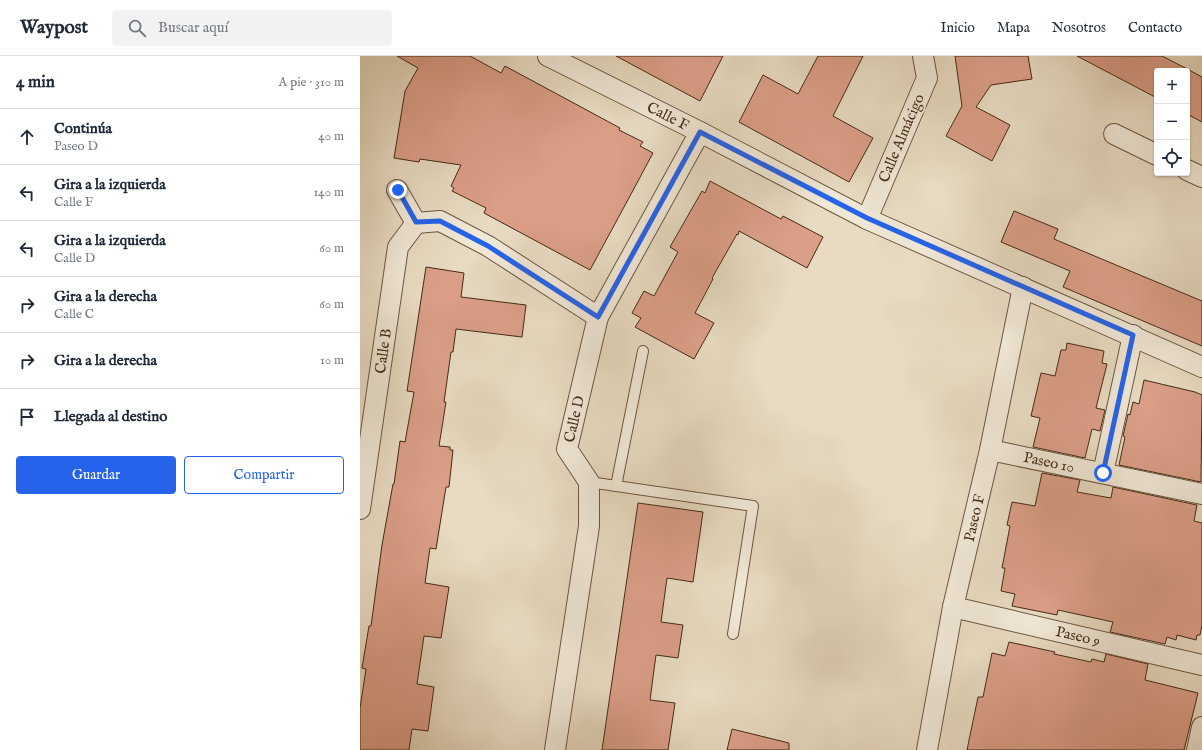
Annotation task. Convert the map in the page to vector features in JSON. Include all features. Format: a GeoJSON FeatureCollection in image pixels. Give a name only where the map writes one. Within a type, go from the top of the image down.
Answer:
{"type":"FeatureCollection","features":[{"type":"Feature","properties":{"kind":"street","name":"Calle F"},"geometry":{"type":"LineString","coordinates":[[548,56],[867,218],[1202,367]]}},
{"type":"Feature","properties":{"kind":"street","name":"Calle Almácigo"},"geometry":{"type":"LineString","coordinates":[[867,218],[926,78],[922,56]]}},
{"type":"Feature","properties":{"kind":"street","name":"Calle D"},"geometry":{"type":"LineString","coordinates":[[588,482],[567,449],[598,317],[700,132]]}},
{"type":"Feature","properties":{"kind":"street"},"geometry":{"type":"LineString","coordinates":[[1114,134],[1154,154]]}},
{"type":"Feature","properties":{"kind":"street"},"geometry":{"type":"LineString","coordinates":[[1190,171],[1202,177]]}},
{"type":"Feature","properties":{"kind":"street"},"geometry":{"type":"LineString","coordinates":[[398,190],[416,222],[440,221],[488,246],[598,317]]}},
{"type":"Feature","properties":{"kind":"street","name":"Calle B"},"geometry":{"type":"LineString","coordinates":[[360,509],[398,247],[416,222]]}},
{"type":"Feature","properties":{"kind":"street","name":"Paseo F"},"geometry":{"type":"LineString","coordinates":[[927,750],[953,607],[990,450],[1023,287]]}},
{"type":"Feature","properties":{"kind":"street"},"geometry":{"type":"LineString","coordinates":[[1103,473],[1133,335]]}},
{"type":"Feature","properties":{"kind":"street","name":"Paseo 10"},"geometry":{"type":"LineString","coordinates":[[990,450],[1202,494]]}},
{"type":"Feature","properties":{"kind":"street"},"geometry":{"type":"LineString","coordinates":[[555,750],[589,526],[588,482]]}},
{"type":"Feature","properties":{"kind":"street","name":"Paseo 9"},"geometry":{"type":"LineString","coordinates":[[953,607],[1202,665]]}},
{"type":"Feature","properties":{"kind":"street"},"geometry":{"type":"LineString","coordinates":[[1197,750],[1202,727]]}},
{"type":"Feature","properties":{"kind":"lane"},"geometry":{"type":"LineString","coordinates":[[616,486],[643,350]]}},
{"type":"Feature","properties":{"kind":"lane"},"geometry":{"type":"LineString","coordinates":[[588,482],[753,506],[733,634]]}},
{"type":"Feature","properties":{"kind":"building"},"geometry":{"type":"Polygon","coordinates":[[[397,56],[470,56],[501,73],[505,66],[620,128],[619,130],[643,142],[640,146],[653,153],[590,270],[484,213],[486,208],[452,191],[454,188],[451,186],[461,165],[420,159],[419,162],[394,158],[405,91],[418,68],[397,56]]]}},
{"type":"Feature","properties":{"kind":"building"},"geometry":{"type":"Polygon","coordinates":[[[616,56],[723,56],[700,101],[616,56]]]}},
{"type":"Feature","properties":{"kind":"building"},"geometry":{"type":"Polygon","coordinates":[[[818,56],[863,56],[833,116],[873,138],[849,182],[739,122],[763,75],[798,94],[818,56]]]}},
{"type":"Feature","properties":{"kind":"building"},"geometry":{"type":"Polygon","coordinates":[[[955,56],[1028,56],[1032,79],[991,85],[976,107],[1010,125],[992,161],[946,136],[962,106],[955,56]]]}},
{"type":"Feature","properties":{"kind":"building"},"geometry":{"type":"Polygon","coordinates":[[[1077,56],[1162,56],[1185,68],[1154,68],[1154,96],[1077,56]]]}},
{"type":"Feature","properties":{"kind":"building"},"geometry":{"type":"Polygon","coordinates":[[[1190,70],[1202,77],[1202,122],[1190,116],[1190,70]]]}},
{"type":"Feature","properties":{"kind":"building"},"geometry":{"type":"Polygon","coordinates":[[[710,181],[781,219],[783,216],[823,237],[807,268],[739,231],[712,278],[713,279],[695,313],[714,323],[694,359],[635,327],[641,318],[632,313],[644,291],[654,296],[678,252],[670,247],[702,191],[705,193],[710,181]]]}},
{"type":"Feature","properties":{"kind":"building"},"geometry":{"type":"Polygon","coordinates":[[[1014,211],[1058,229],[1054,239],[1202,301],[1202,346],[1063,287],[1070,271],[1001,242],[1014,211]]]}},
{"type":"Feature","properties":{"kind":"building"},"geometry":{"type":"Polygon","coordinates":[[[426,267],[464,273],[461,297],[526,305],[522,337],[456,329],[453,352],[451,352],[444,402],[446,402],[439,446],[450,447],[450,450],[453,450],[449,487],[446,487],[436,549],[430,548],[425,583],[449,587],[441,638],[424,636],[417,684],[434,687],[428,731],[412,729],[409,750],[360,750],[360,708],[366,669],[362,668],[369,626],[371,626],[382,545],[394,484],[400,441],[405,442],[414,392],[407,391],[426,267]]]}},
{"type":"Feature","properties":{"kind":"building"},"geometry":{"type":"Polygon","coordinates":[[[1067,343],[1104,351],[1102,363],[1107,364],[1096,408],[1105,410],[1100,431],[1092,429],[1085,458],[1033,447],[1040,418],[1031,416],[1041,373],[1055,376],[1061,350],[1066,350],[1067,343]]]}},
{"type":"Feature","properties":{"kind":"building"},"geometry":{"type":"Polygon","coordinates":[[[1144,380],[1202,395],[1201,482],[1119,465],[1128,414],[1130,415],[1133,402],[1139,404],[1144,380]]]}},
{"type":"Feature","properties":{"kind":"building"},"geometry":{"type":"Polygon","coordinates":[[[1042,473],[1080,480],[1077,492],[1111,498],[1113,487],[1197,505],[1194,521],[1202,523],[1202,625],[1200,635],[1197,635],[1196,640],[1177,635],[1176,640],[1167,637],[1165,644],[1110,632],[1113,622],[1058,610],[1057,615],[1012,606],[1015,594],[1001,591],[1005,568],[1002,568],[1010,526],[1007,525],[1012,502],[1035,506],[1042,473]]]}},
{"type":"Feature","properties":{"kind":"building"},"geometry":{"type":"Polygon","coordinates":[[[638,503],[703,512],[693,582],[667,578],[661,622],[683,625],[678,658],[656,655],[650,700],[675,703],[668,750],[602,750],[638,503]]]}},
{"type":"Feature","properties":{"kind":"building"},"geometry":{"type":"Polygon","coordinates":[[[1009,642],[1091,662],[1092,659],[1104,662],[1106,654],[1148,664],[1145,680],[1198,693],[1184,750],[967,750],[978,697],[983,697],[992,653],[1005,656],[1009,642]]]}},
{"type":"Feature","properties":{"kind":"building"},"geometry":{"type":"Polygon","coordinates":[[[732,729],[789,743],[789,750],[727,750],[732,729]]]}},
{"type":"Feature","properties":{"kind":"route"},"geometry":{"type":"LineString","coordinates":[[398,190],[416,222],[440,221],[488,246],[598,317],[700,132],[867,218],[1133,335],[1103,473]]}}]}
